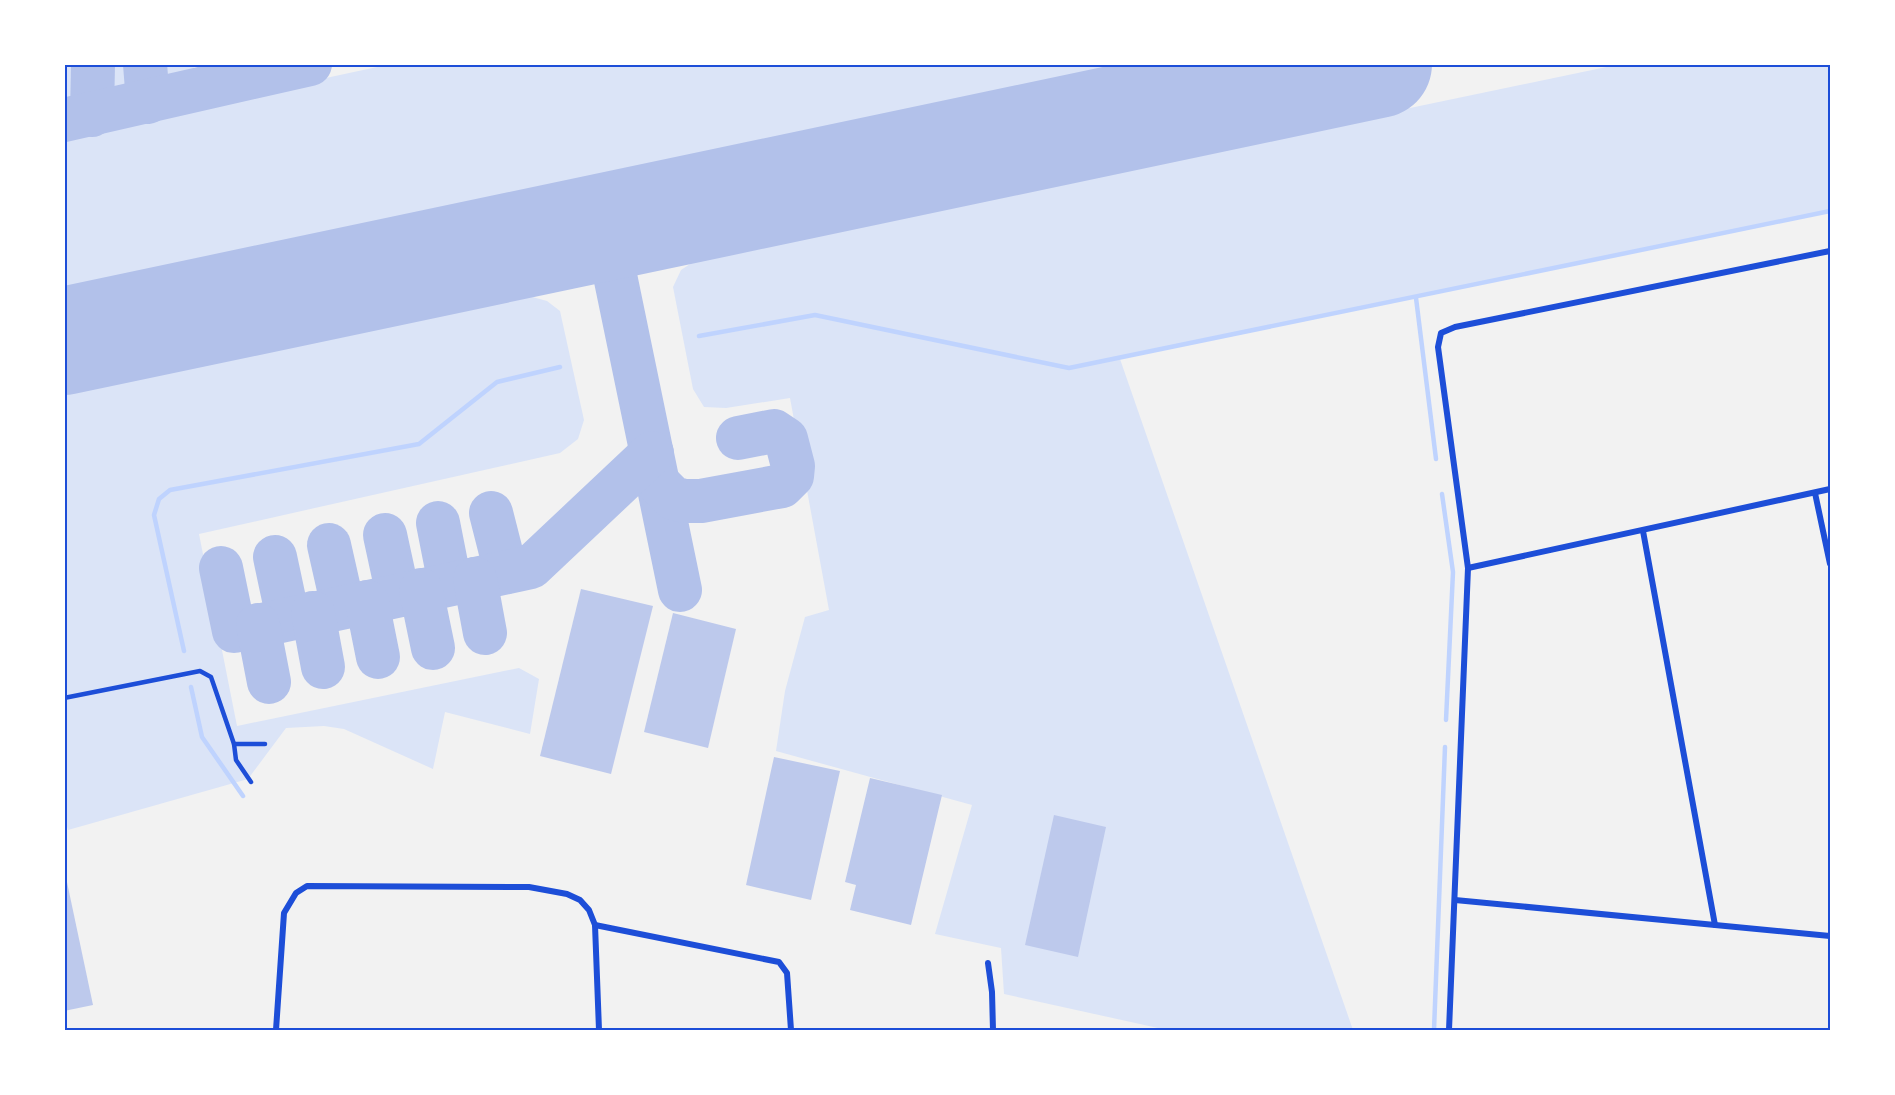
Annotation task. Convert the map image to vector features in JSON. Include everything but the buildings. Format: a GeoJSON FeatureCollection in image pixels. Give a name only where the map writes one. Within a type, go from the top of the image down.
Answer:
{"type":"FeatureCollection","features":[{"type":"Feature","properties":{"kind":"street"},"geometry":{"type":"LineString","coordinates":[[1449,1030],[1468,567],[1438,348],[1441,333],[1455,327],[1830,250]]}},
{"type":"Feature","properties":{"kind":"street"},"geometry":{"type":"LineString","coordinates":[[1468,567],[1830,489]]}},
{"type":"Feature","properties":{"kind":"street"},"geometry":{"type":"LineString","coordinates":[[1815,493],[1830,564]]}},
{"type":"Feature","properties":{"kind":"street"},"geometry":{"type":"LineString","coordinates":[[1643,531],[1715,925]]}},
{"type":"Feature","properties":{"kind":"street"},"geometry":{"type":"LineString","coordinates":[[276,1030],[283,923],[289,903],[296,893],[307,886],[509,886],[567,894],[580,900],[589,910],[595,925],[599,1030]]}},
{"type":"Feature","properties":{"kind":"street"},"geometry":{"type":"LineString","coordinates":[[1455,900],[1830,936]]}},
{"type":"Feature","properties":{"kind":"street"},"geometry":{"type":"LineString","coordinates":[[595,925],[779,962],[787,973],[790,1030]]}},
{"type":"Feature","properties":{"kind":"street"},"geometry":{"type":"LineString","coordinates":[[988,963],[993,1030]]}},
{"type":"Feature","properties":{"kind":"lane"},"geometry":{"type":"LineString","coordinates":[[64,698],[200,671],[211,677],[234,744],[236,760],[251,782]]}},
{"type":"Feature","properties":{"kind":"lane"},"geometry":{"type":"LineString","coordinates":[[234,744],[265,744]]}},
{"type":"Feature","properties":{"kind":"shaded area"},"geometry":{"type":"Polygon","coordinates":[[[391,64],[1123,65],[65,300],[65,134],[391,64]]]}},
{"type":"Feature","properties":{"kind":"shaded area"},"geometry":{"type":"Polygon","coordinates":[[[64,65],[84,65],[82,99],[65,103],[64,65]]]}},
{"type":"Feature","properties":{"kind":"shaded area"},"geometry":{"type":"Polygon","coordinates":[[[104,65],[138,65],[140,90],[103,96],[104,65]]]}},
{"type":"Feature","properties":{"kind":"shaded area"},"geometry":{"type":"Polygon","coordinates":[[[153,65],[194,65],[193,79],[154,85],[153,65]]]}},
{"type":"Feature","properties":{"kind":"shaded area"},"geometry":{"type":"Polygon","coordinates":[[[1616,65],[1830,65],[1830,211],[1120,359],[1353,1030],[1167,1030],[1004,994],[1001,948],[935,934],[972,805],[776,751],[785,691],[805,617],[829,610],[790,398],[726,408],[704,407],[693,389],[673,287],[681,270],[702,256],[1616,65]]]}},
{"type":"Feature","properties":{"kind":"shaded area"},"geometry":{"type":"Polygon","coordinates":[[[525,295],[547,301],[560,311],[584,420],[578,439],[560,453],[199,534],[237,726],[519,668],[539,679],[530,734],[445,712],[433,769],[344,729],[324,726],[286,728],[248,779],[68,830],[64,816],[64,391],[525,295]]]}},
{"type":"Feature","properties":{"kind":"waterway"},"geometry":{"type":"LineString","coordinates":[[699,336],[815,315],[1069,368],[1830,211]]}},
{"type":"Feature","properties":{"kind":"waterway"},"geometry":{"type":"LineString","coordinates":[[1416,298],[1436,459]]}},
{"type":"Feature","properties":{"kind":"waterway"},"geometry":{"type":"LineString","coordinates":[[184,651],[154,515],[159,499],[170,490],[419,444],[497,382],[560,367]]}},
{"type":"Feature","properties":{"kind":"waterway"},"geometry":{"type":"LineString","coordinates":[[1442,494],[1453,572],[1446,720]]}},
{"type":"Feature","properties":{"kind":"waterway"},"geometry":{"type":"LineString","coordinates":[[191,687],[202,737],[243,796]]}},
{"type":"Feature","properties":{"kind":"waterway"},"geometry":{"type":"LineString","coordinates":[[1434,1030],[1445,747]]}},
{"type":"Feature","properties":{"kind":"taxiway"},"geometry":{"type":"LineString","coordinates":[[92,115],[93,64]]}},
{"type":"Feature","properties":{"kind":"taxiway"},"geometry":{"type":"LineString","coordinates":[[145,64],[148,102]]}},
{"type":"Feature","properties":{"kind":"taxiway"},"geometry":{"type":"LineString","coordinates":[[64,120],[310,64]]}},
{"type":"Feature","properties":{"kind":"taxiway"},"geometry":{"type":"LineString","coordinates":[[1193,64],[1200,102]]}},
{"type":"Feature","properties":{"kind":"taxiway"},"geometry":{"type":"LineString","coordinates":[[605,227],[680,590]]}},
{"type":"Feature","properties":{"kind":"taxiway"},"geometry":{"type":"LineString","coordinates":[[658,483],[673,498],[684,501],[701,501],[782,486],[792,476],[793,466],[786,439],[774,431],[738,438]]}},
{"type":"Feature","properties":{"kind":"taxiway"},"geometry":{"type":"LineString","coordinates":[[221,568],[234,631],[531,567],[652,453]]}},
{"type":"Feature","properties":{"kind":"taxiway"},"geometry":{"type":"LineString","coordinates":[[491,513],[506,572]]}},
{"type":"Feature","properties":{"kind":"taxiway"},"geometry":{"type":"LineString","coordinates":[[438,523],[450,584]]}},
{"type":"Feature","properties":{"kind":"taxiway"},"geometry":{"type":"LineString","coordinates":[[385,535],[398,595]]}},
{"type":"Feature","properties":{"kind":"taxiway"},"geometry":{"type":"LineString","coordinates":[[329,545],[343,607]]}},
{"type":"Feature","properties":{"kind":"taxiway"},"geometry":{"type":"LineString","coordinates":[[275,557],[288,618]]}},
{"type":"Feature","properties":{"kind":"taxiway"},"geometry":{"type":"LineString","coordinates":[[475,579],[485,633]]}},
{"type":"Feature","properties":{"kind":"taxiway"},"geometry":{"type":"LineString","coordinates":[[421,590],[433,648]]}},
{"type":"Feature","properties":{"kind":"taxiway"},"geometry":{"type":"LineString","coordinates":[[367,602],[378,657]]}},
{"type":"Feature","properties":{"kind":"taxiway"},"geometry":{"type":"LineString","coordinates":[[313,613],[323,667]]}},
{"type":"Feature","properties":{"kind":"taxiway"},"geometry":{"type":"LineString","coordinates":[[258,625],[269,682]]}},
{"type":"Feature","properties":{"kind":"runway"},"geometry":{"type":"LineString","coordinates":[[64,341],[1378,64]]}}]}
